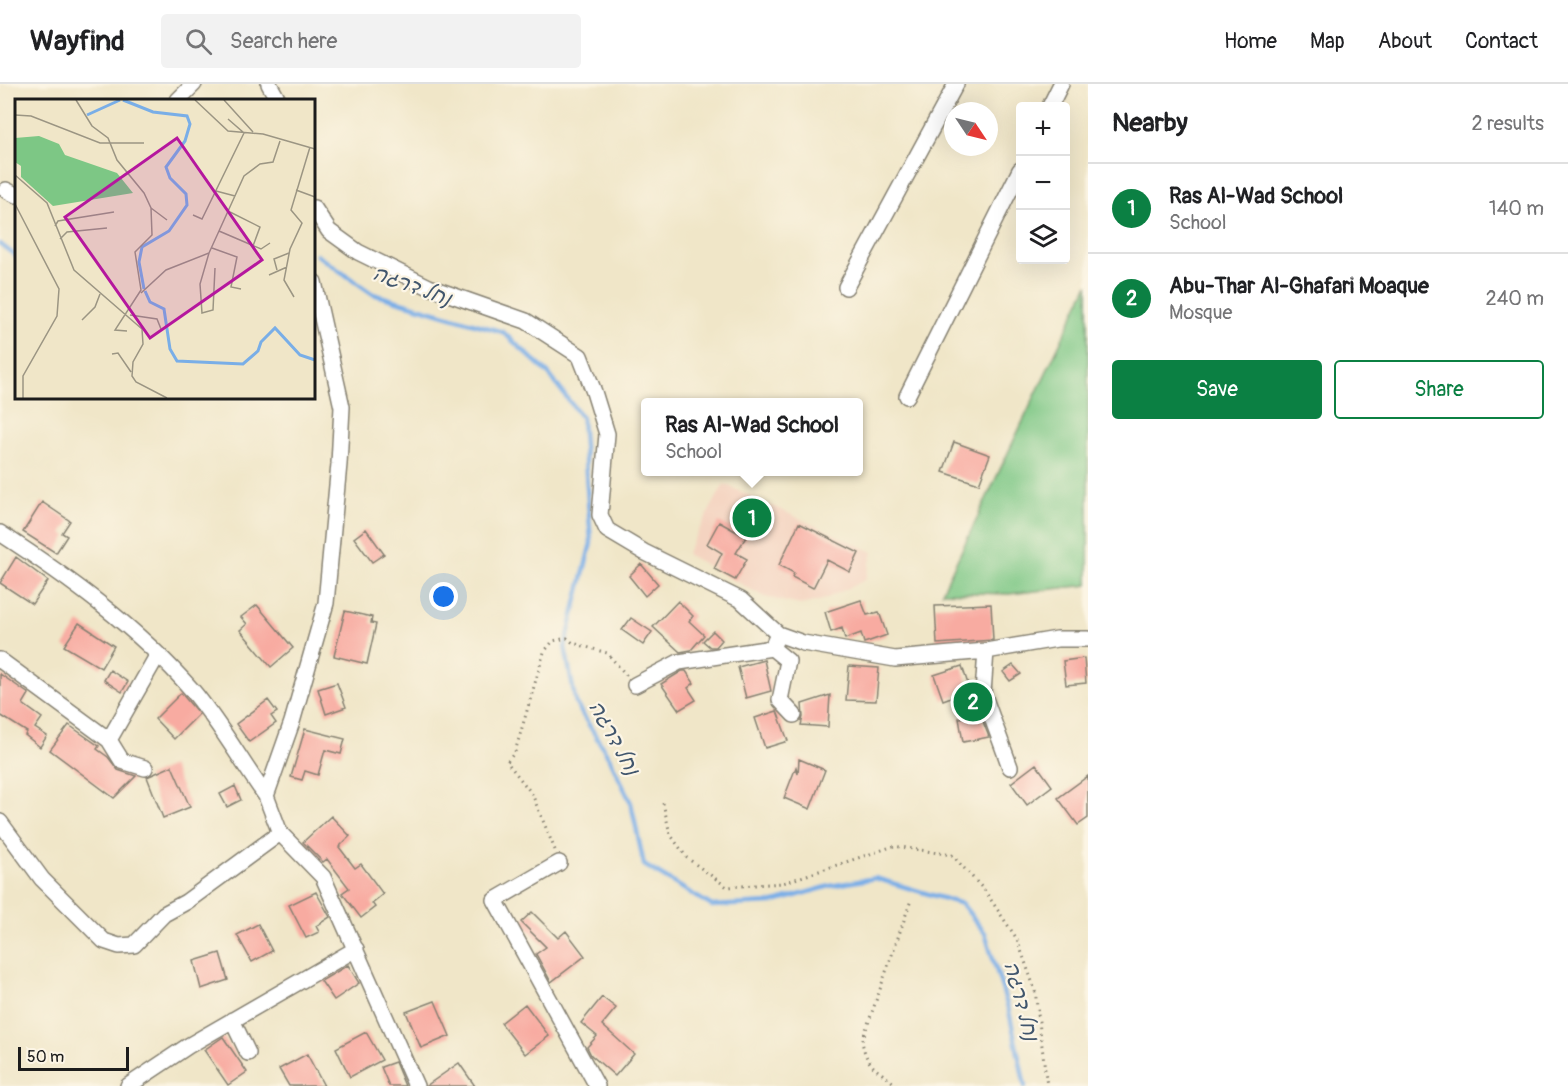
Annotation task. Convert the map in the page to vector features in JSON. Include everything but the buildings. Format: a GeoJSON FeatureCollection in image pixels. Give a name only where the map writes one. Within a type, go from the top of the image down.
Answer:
{"type":"FeatureCollection","features":[{"type":"Feature","properties":{"kind":"street"},"geometry":{"type":"LineString","coordinates":[[179,99],[194,84]]}},
{"type":"Feature","properties":{"kind":"street"},"geometry":{"type":"LineString","coordinates":[[269,84],[277,99]]}},
{"type":"Feature","properties":{"kind":"street"},"geometry":{"type":"LineString","coordinates":[[846,287],[956,84]]}},
{"type":"Feature","properties":{"kind":"street"},"geometry":{"type":"LineString","coordinates":[[1052,102],[1061,84]]}},
{"type":"Feature","properties":{"kind":"street"},"geometry":{"type":"LineString","coordinates":[[907,396],[1016,178]]}},
{"type":"Feature","properties":{"kind":"street"},"geometry":{"type":"LineString","coordinates":[[315,210],[329,231],[358,252],[429,287],[526,321],[580,356],[607,434],[600,489],[600,515],[607,530],[644,552],[741,600],[775,641],[788,661],[780,700],[794,715]]}},
{"type":"Feature","properties":{"kind":"street"},"geometry":{"type":"LineString","coordinates":[[266,796],[292,722],[326,603],[342,406],[315,286]]}},
{"type":"Feature","properties":{"kind":"street"},"geometry":{"type":"LineString","coordinates":[[0,533],[80,588],[114,615],[192,690],[266,796],[280,833],[323,877],[416,1086]]}},
{"type":"Feature","properties":{"kind":"street"},"geometry":{"type":"LineString","coordinates":[[635,685],[679,662],[775,641],[803,643],[895,659],[986,651],[1057,639],[1088,639]]}},
{"type":"Feature","properties":{"kind":"street"},"geometry":{"type":"LineString","coordinates":[[986,651],[983,693],[1010,767]]}},
{"type":"Feature","properties":{"kind":"street"},"geometry":{"type":"LineString","coordinates":[[109,740],[157,656]]}},
{"type":"Feature","properties":{"kind":"street"},"geometry":{"type":"LineString","coordinates":[[0,660],[109,740],[122,761],[145,768]]}},
{"type":"Feature","properties":{"kind":"street"},"geometry":{"type":"LineString","coordinates":[[0,822],[42,879],[104,941],[119,946],[134,945],[164,914],[186,902],[280,833]]}},
{"type":"Feature","properties":{"kind":"street"},"geometry":{"type":"LineString","coordinates":[[559,863],[495,900],[597,1086]]}},
{"type":"Feature","properties":{"kind":"street"},"geometry":{"type":"LineString","coordinates":[[128,1086],[232,1020],[356,950]]}},
{"type":"Feature","properties":{"kind":"street"},"geometry":{"type":"LineString","coordinates":[[232,1020],[248,1053]]}},
{"type":"Feature","properties":{"kind":"path"},"geometry":{"type":"LineString","coordinates":[[559,863],[549,831],[532,794],[507,762],[516,752],[544,652],[553,641],[567,638],[573,643],[607,653],[635,685]]}},
{"type":"Feature","properties":{"kind":"path"},"geometry":{"type":"LineString","coordinates":[[663,803],[670,834],[687,858],[727,887],[783,883],[894,846],[952,855],[985,891],[1017,939],[1035,990],[1047,1086]]}},
{"type":"Feature","properties":{"kind":"path"},"geometry":{"type":"LineString","coordinates":[[897,1086],[875,1071],[865,1059],[862,1041],[911,900]]}},
{"type":"Feature","properties":{"kind":"shaded area"},"geometry":{"type":"Polygon","coordinates":[[[724,484],[873,552],[865,580],[823,600],[800,605],[765,597],[686,554],[724,484]]]}},
{"type":"Feature","properties":{"kind":"green space"},"geometry":{"type":"Polygon","coordinates":[[[1088,284],[1088,585],[1009,594],[942,592],[1088,284]]]}},
{"type":"Feature","properties":{"kind":"waterway","name":"נחל דרגה"},"geometry":{"type":"LineString","coordinates":[[0,244],[15,255]]}},
{"type":"Feature","properties":{"kind":"waterway","name":"נחל דרגה"},"geometry":{"type":"LineString","coordinates":[[317,255],[373,294],[503,332],[548,373],[582,418],[591,543],[565,647],[576,704],[610,759],[631,803],[644,865],[712,906],[771,903],[830,886],[875,878],[962,904],[985,933],[1009,1011],[1025,1086]]}},
{"type":"Feature","properties":{"kind":"place","name":"Ras Al-Wad School"},"geometry":{"type":"Point","coordinates":[752,518]}},
{"type":"Feature","properties":{"kind":"place","name":"Abu-Thar Al-Ghafari Moaque"},"geometry":{"type":"Point","coordinates":[973,702]}}]}
